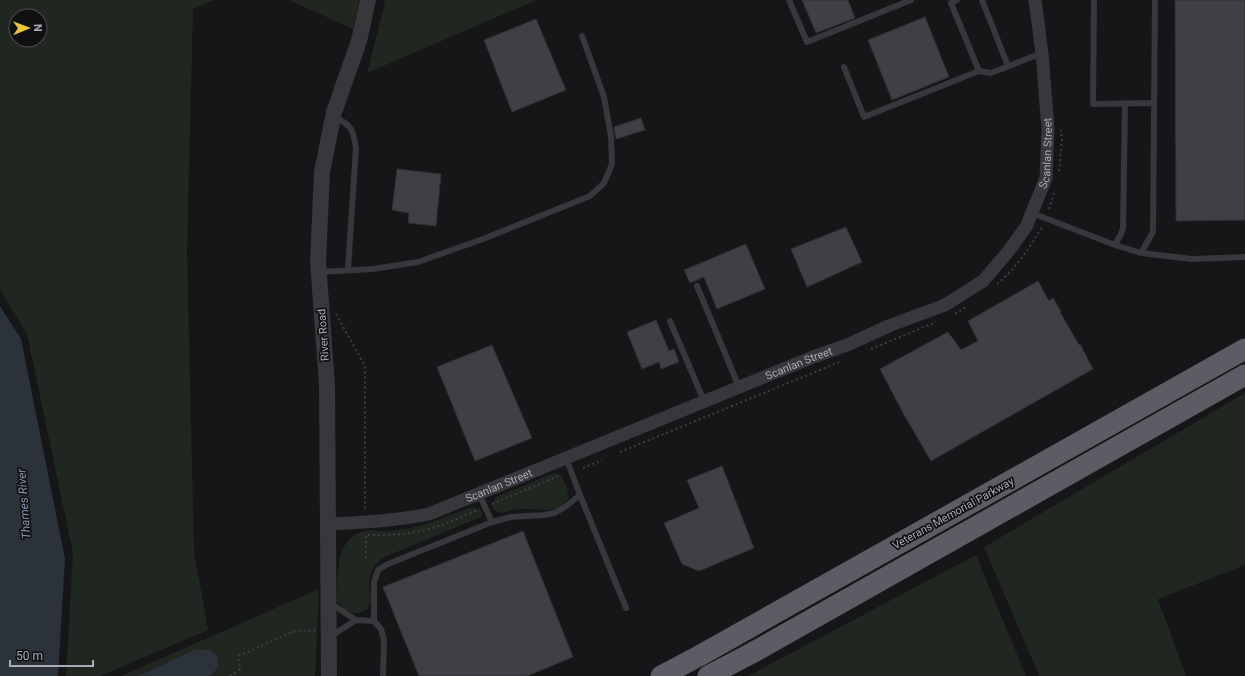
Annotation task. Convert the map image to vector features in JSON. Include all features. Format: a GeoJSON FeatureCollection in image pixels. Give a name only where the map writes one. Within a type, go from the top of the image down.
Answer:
{"type":"FeatureCollection","features":[{"type":"Feature","properties":{"kind":"highway","name":"Veterans Memorial Parkway"},"geometry":{"type":"LineString","coordinates":[[661,676],[700,656],[1245,349]]}},
{"type":"Feature","properties":{"kind":"highway","name":"Veterans Memorial Parkway"},"geometry":{"type":"LineString","coordinates":[[708,676],[759,649],[1245,375]]}},
{"type":"Feature","properties":{"kind":"street","name":"River Road"},"geometry":{"type":"LineString","coordinates":[[329,676],[327,386],[319,272],[322,172],[333,116],[359,41],[368,0]]}},
{"type":"Feature","properties":{"kind":"street","name":"Scanlan Street"},"geometry":{"type":"LineString","coordinates":[[327,524],[404,519],[429,514],[704,401],[813,357],[847,345],[891,325],[945,305],[983,281],[1007,253],[1026,227],[1046,178],[1048,129],[1042,53],[1035,0]]}},
{"type":"Feature","properties":{"kind":"lane"},"geometry":{"type":"LineString","coordinates":[[789,0],[807,42],[909,1]]}},
{"type":"Feature","properties":{"kind":"lane"},"geometry":{"type":"LineString","coordinates":[[957,0],[951,3],[979,71]]}},
{"type":"Feature","properties":{"kind":"lane"},"geometry":{"type":"LineString","coordinates":[[982,0],[1008,66]]}},
{"type":"Feature","properties":{"kind":"lane"},"geometry":{"type":"LineString","coordinates":[[1094,0],[1093,104],[1154,103]]}},
{"type":"Feature","properties":{"kind":"lane"},"geometry":{"type":"LineString","coordinates":[[1141,253],[1153,232],[1155,0]]}},
{"type":"Feature","properties":{"kind":"lane"},"geometry":{"type":"LineString","coordinates":[[319,272],[373,269],[418,262],[484,239],[590,196],[604,183],[612,164],[611,136],[604,97],[582,36]]}},
{"type":"Feature","properties":{"kind":"lane"},"geometry":{"type":"LineString","coordinates":[[844,67],[864,117],[979,71],[991,73],[1042,53]]}},
{"type":"Feature","properties":{"kind":"lane"},"geometry":{"type":"LineString","coordinates":[[1114,245],[1123,228],[1125,104]]}},
{"type":"Feature","properties":{"kind":"lane"},"geometry":{"type":"LineString","coordinates":[[333,116],[346,123],[354,132],[356,148],[348,270]]}},
{"type":"Feature","properties":{"kind":"lane"},"geometry":{"type":"LineString","coordinates":[[1032,213],[1114,245],[1141,253],[1192,259],[1245,257]]}},
{"type":"Feature","properties":{"kind":"lane"},"geometry":{"type":"LineString","coordinates":[[697,286],[739,387]]}},
{"type":"Feature","properties":{"kind":"lane"},"geometry":{"type":"LineString","coordinates":[[670,321],[704,401]]}},
{"type":"Feature","properties":{"kind":"lane"},"geometry":{"type":"LineString","coordinates":[[566,458],[626,608]]}},
{"type":"Feature","properties":{"kind":"lane"},"geometry":{"type":"LineString","coordinates":[[479,494],[492,522]]}},
{"type":"Feature","properties":{"kind":"lane"},"geometry":{"type":"LineString","coordinates":[[383,676],[384,641],[381,629],[374,621],[374,582],[378,570],[388,564],[492,522],[511,517],[554,513],[565,507],[580,495]]}},
{"type":"Feature","properties":{"kind":"lane"},"geometry":{"type":"LineString","coordinates":[[328,601],[356,620]]}},
{"type":"Feature","properties":{"kind":"lane"},"geometry":{"type":"LineString","coordinates":[[328,633],[356,620],[374,621]]}},
{"type":"Feature","properties":{"kind":"path"},"geometry":{"type":"LineString","coordinates":[[335,312],[364,366],[365,511]]}},
{"type":"Feature","properties":{"kind":"path"},"geometry":{"type":"LineString","coordinates":[[620,452],[845,359]]}},
{"type":"Feature","properties":{"kind":"path"},"geometry":{"type":"LineString","coordinates":[[583,468],[602,460]]}},
{"type":"Feature","properties":{"kind":"path"},"geometry":{"type":"LineString","coordinates":[[492,504],[561,475]]}},
{"type":"Feature","properties":{"kind":"path"},"geometry":{"type":"LineString","coordinates":[[366,558],[366,535],[396,535],[424,530],[450,522],[480,509]]}},
{"type":"Feature","properties":{"kind":"path"},"geometry":{"type":"LineString","coordinates":[[230,676],[240,669],[239,656],[292,632],[328,633]]}},
{"type":"Feature","properties":{"kind":"shaded area"},"geometry":{"type":"Polygon","coordinates":[[[0,0],[215,0],[193,9],[187,251],[194,551],[208,630],[100,676],[66,676],[73,553],[27,334],[0,290],[0,0]]]}},
{"type":"Feature","properties":{"kind":"shaded area"},"geometry":{"type":"Polygon","coordinates":[[[289,0],[359,0],[353,29],[289,0]]]}},
{"type":"Feature","properties":{"kind":"shaded area"},"geometry":{"type":"Polygon","coordinates":[[[385,0],[537,0],[367,73],[385,0]]]}},
{"type":"Feature","properties":{"kind":"shaded area"},"geometry":{"type":"Polygon","coordinates":[[[1245,393],[1245,565],[1158,599],[1186,676],[1039,676],[984,547],[1245,393]]]}},
{"type":"Feature","properties":{"kind":"shaded area"},"geometry":{"type":"Polygon","coordinates":[[[554,473],[561,475],[567,488],[569,498],[563,504],[546,510],[519,509],[500,513],[494,510],[492,504],[496,497],[554,473]]]}},
{"type":"Feature","properties":{"kind":"shaded area"},"geometry":{"type":"Polygon","coordinates":[[[472,507],[480,509],[482,513],[481,517],[382,558],[371,573],[370,604],[366,610],[360,613],[349,612],[337,602],[338,571],[340,560],[348,541],[355,535],[365,531],[392,531],[414,527],[439,520],[472,507]]]}},
{"type":"Feature","properties":{"kind":"shaded area"},"geometry":{"type":"Polygon","coordinates":[[[976,555],[1026,676],[748,676],[976,555]]]}},
{"type":"Feature","properties":{"kind":"shaded area"},"geometry":{"type":"Polygon","coordinates":[[[319,589],[315,676],[121,676],[319,589]]]}},
{"type":"Feature","properties":{"kind":"water","name":"Thames River"},"geometry":{"type":"Polygon","coordinates":[[[0,306],[21,339],[65,559],[58,676],[0,676],[0,306]]]}},
{"type":"Feature","properties":{"kind":"water"},"geometry":{"type":"Polygon","coordinates":[[[194,650],[210,650],[217,656],[218,668],[209,676],[139,676],[194,650]]]}},
{"type":"Feature","properties":{"kind":"building"},"geometry":{"type":"Polygon","coordinates":[[[802,0],[848,0],[855,18],[816,33],[802,0]]]}},
{"type":"Feature","properties":{"kind":"building"},"geometry":{"type":"Polygon","coordinates":[[[1175,0],[1245,0],[1245,220],[1176,221],[1175,0]]]}},
{"type":"Feature","properties":{"kind":"building"},"geometry":{"type":"Polygon","coordinates":[[[925,17],[949,77],[892,100],[868,40],[925,17]]]}},
{"type":"Feature","properties":{"kind":"building"},"geometry":{"type":"Polygon","coordinates":[[[536,19],[566,90],[512,112],[484,40],[536,19]]]}},
{"type":"Feature","properties":{"kind":"building"},"geometry":{"type":"Polygon","coordinates":[[[641,118],[645,130],[616,139],[614,127],[641,118]]]}},
{"type":"Feature","properties":{"kind":"building"},"geometry":{"type":"Polygon","coordinates":[[[397,169],[441,174],[436,226],[408,223],[409,213],[392,210],[397,169]]]}},
{"type":"Feature","properties":{"kind":"building"},"geometry":{"type":"Polygon","coordinates":[[[846,227],[862,262],[807,287],[791,249],[846,227]]]}},
{"type":"Feature","properties":{"kind":"building"},"geometry":{"type":"Polygon","coordinates":[[[746,244],[765,289],[717,309],[704,277],[690,283],[684,270],[746,244]]]}},
{"type":"Feature","properties":{"kind":"building"},"geometry":{"type":"Polygon","coordinates":[[[1038,281],[1049,301],[1053,298],[1093,369],[931,461],[903,413],[880,369],[948,332],[961,350],[978,341],[968,321],[1038,281]]]}},
{"type":"Feature","properties":{"kind":"building"},"geometry":{"type":"Polygon","coordinates":[[[656,320],[669,351],[674,349],[679,362],[661,369],[659,362],[642,369],[627,332],[656,320]]]}},
{"type":"Feature","properties":{"kind":"building"},"geometry":{"type":"Polygon","coordinates":[[[492,345],[532,438],[475,461],[437,367],[492,345]]]}},
{"type":"Feature","properties":{"kind":"building"},"geometry":{"type":"Polygon","coordinates":[[[722,466],[754,548],[699,571],[682,564],[664,523],[699,508],[687,480],[722,466]]]}},
{"type":"Feature","properties":{"kind":"building"},"geometry":{"type":"Polygon","coordinates":[[[523,531],[573,657],[527,676],[419,676],[383,587],[523,531]]]}}]}
